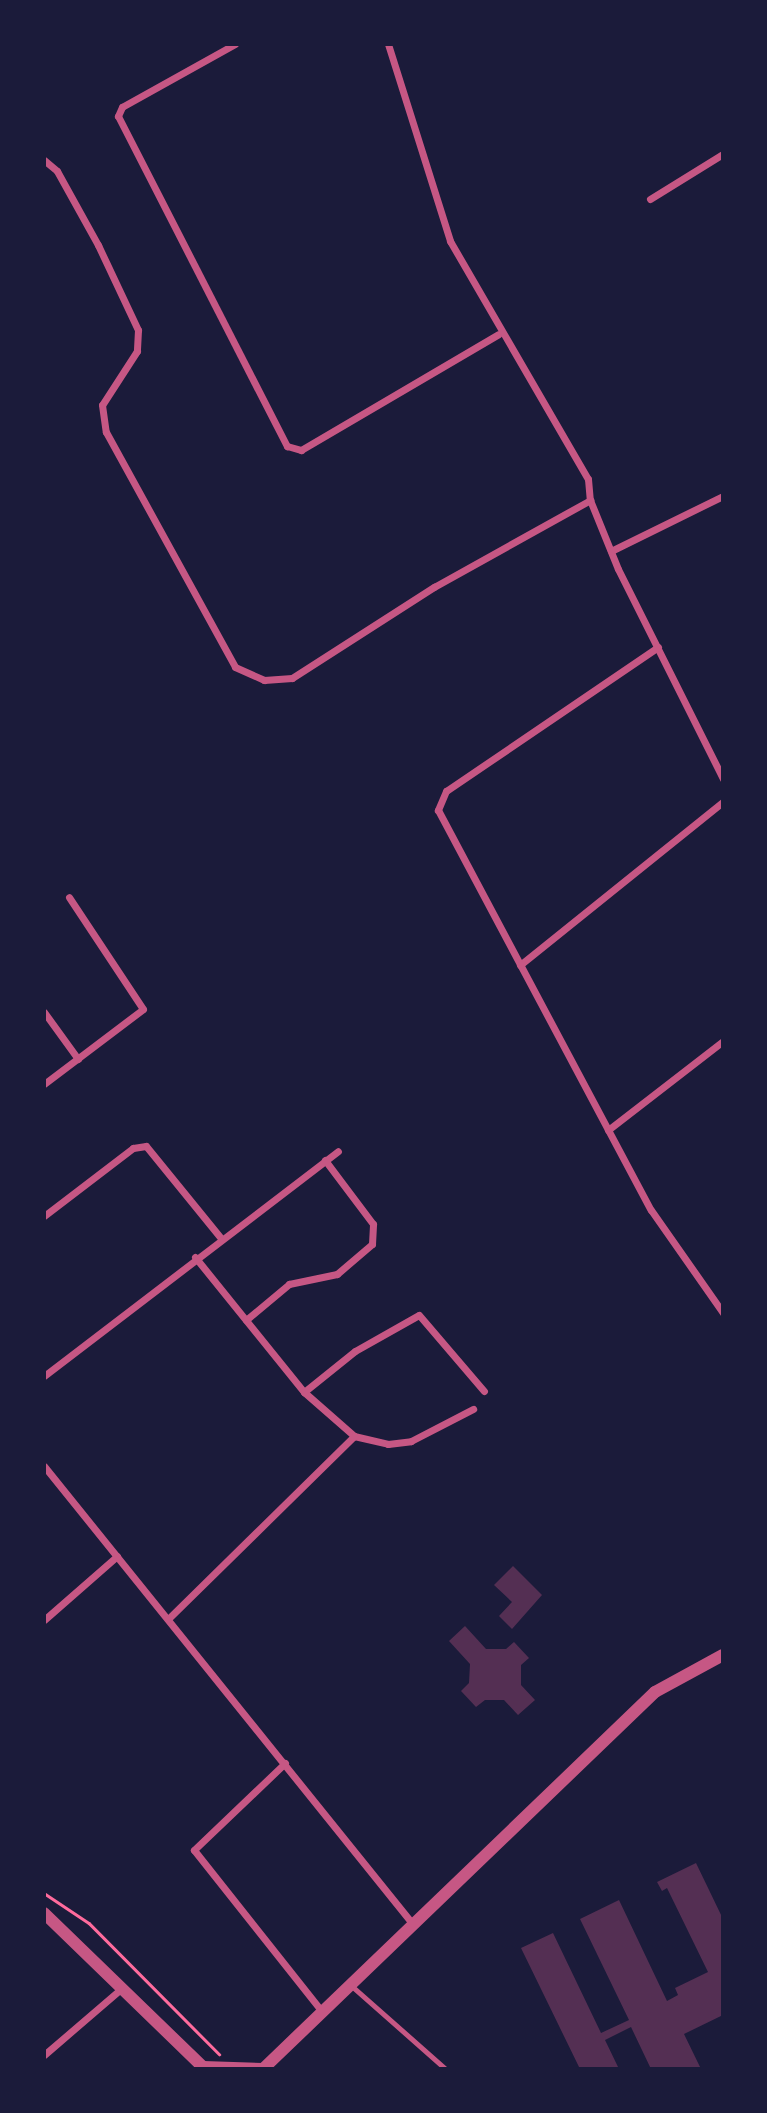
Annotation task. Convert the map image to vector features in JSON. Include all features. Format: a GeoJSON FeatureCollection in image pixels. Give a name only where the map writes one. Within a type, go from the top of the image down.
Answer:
{"type":"FeatureCollection","features":[{"type":"Feature","properties":{"kind":"street"},"geometry":{"type":"LineString","coordinates":[[235,44],[122,107],[118,116],[286,446],[301,450],[499,334]]}},
{"type":"Feature","properties":{"kind":"street"},"geometry":{"type":"LineString","coordinates":[[388,44],[446,230],[499,334],[588,479],[590,500],[611,551],[723,779]]}},
{"type":"Feature","properties":{"kind":"street"},"geometry":{"type":"LineString","coordinates":[[650,200],[723,154]]}},
{"type":"Feature","properties":{"kind":"street"},"geometry":{"type":"LineString","coordinates":[[44,160],[86,223],[138,330],[137,351],[102,405],[106,432],[235,667],[264,680],[292,678],[434,587],[590,500]]}},
{"type":"Feature","properties":{"kind":"street"},"geometry":{"type":"LineString","coordinates":[[611,551],[723,496]]}},
{"type":"Feature","properties":{"kind":"street"},"geometry":{"type":"LineString","coordinates":[[658,647],[446,791],[439,804],[520,965],[651,1210],[723,1312]]}},
{"type":"Feature","properties":{"kind":"street"},"geometry":{"type":"LineString","coordinates":[[520,965],[723,803]]}},
{"type":"Feature","properties":{"kind":"street"},"geometry":{"type":"LineString","coordinates":[[44,1084],[144,1009],[69,897]]}},
{"type":"Feature","properties":{"kind":"street"},"geometry":{"type":"LineString","coordinates":[[44,1012],[78,1059]]}},
{"type":"Feature","properties":{"kind":"street"},"geometry":{"type":"LineString","coordinates":[[608,1130],[723,1041]]}},
{"type":"Feature","properties":{"kind":"street"},"geometry":{"type":"LineString","coordinates":[[44,1216],[133,1149],[146,1146],[220,1237]]}},
{"type":"Feature","properties":{"kind":"street"},"geometry":{"type":"LineString","coordinates":[[44,1374],[220,1237],[338,1151]]}},
{"type":"Feature","properties":{"kind":"street"},"geometry":{"type":"LineString","coordinates":[[246,1320],[289,1284],[337,1274],[372,1244],[373,1224],[325,1160]]}},
{"type":"Feature","properties":{"kind":"street"},"geometry":{"type":"LineString","coordinates":[[195,1257],[304,1392],[354,1436],[388,1444],[411,1441],[473,1409]]}},
{"type":"Feature","properties":{"kind":"street"},"geometry":{"type":"LineString","coordinates":[[304,1392],[355,1351],[419,1315],[484,1391]]}},
{"type":"Feature","properties":{"kind":"street"},"geometry":{"type":"LineString","coordinates":[[168,1619],[354,1436]]}},
{"type":"Feature","properties":{"kind":"street"},"geometry":{"type":"LineString","coordinates":[[44,1466],[412,1923]]}},
{"type":"Feature","properties":{"kind":"street"},"geometry":{"type":"LineString","coordinates":[[44,1620],[117,1556]]}},
{"type":"Feature","properties":{"kind":"street"},"geometry":{"type":"LineString","coordinates":[[44,1913],[204,2068],[263,2069],[320,2008],[655,1692],[723,1654]]}},
{"type":"Feature","properties":{"kind":"street"},"geometry":{"type":"LineString","coordinates":[[285,1763],[194,1850],[320,2008]]}},
{"type":"Feature","properties":{"kind":"street"},"geometry":{"type":"LineString","coordinates":[[44,2055],[122,1988]]}},
{"type":"Feature","properties":{"kind":"lane"},"geometry":{"type":"LineString","coordinates":[[348,1982],[446,2069]]}},
{"type":"Feature","properties":{"kind":"path"},"geometry":{"type":"LineString","coordinates":[[44,1893],[89,1923],[225,2058]]}},
{"type":"Feature","properties":{"kind":"building"},"geometry":{"type":"Polygon","coordinates":[[[513,1566],[542,1595],[512,1629],[499,1616],[512,1602],[494,1585],[513,1566]]]}},
{"type":"Feature","properties":{"kind":"building"},"geometry":{"type":"Polygon","coordinates":[[[465,1626],[486,1649],[506,1649],[514,1642],[529,1658],[521,1665],[521,1685],[535,1700],[518,1715],[504,1700],[485,1700],[476,1707],[461,1691],[469,1683],[470,1664],[449,1641],[465,1626]]]}},
{"type":"Feature","properties":{"kind":"building"},"geometry":{"type":"Polygon","coordinates":[[[696,1863],[723,1919],[723,2015],[684,2034],[701,2069],[651,2069],[631,2027],[605,2040],[619,2069],[580,2069],[521,1948],[553,1933],[601,2033],[629,2020],[580,1919],[619,1900],[667,2001],[678,1995],[675,1988],[708,1972],[667,1888],[662,1891],[657,1882],[696,1863]]]}}]}
